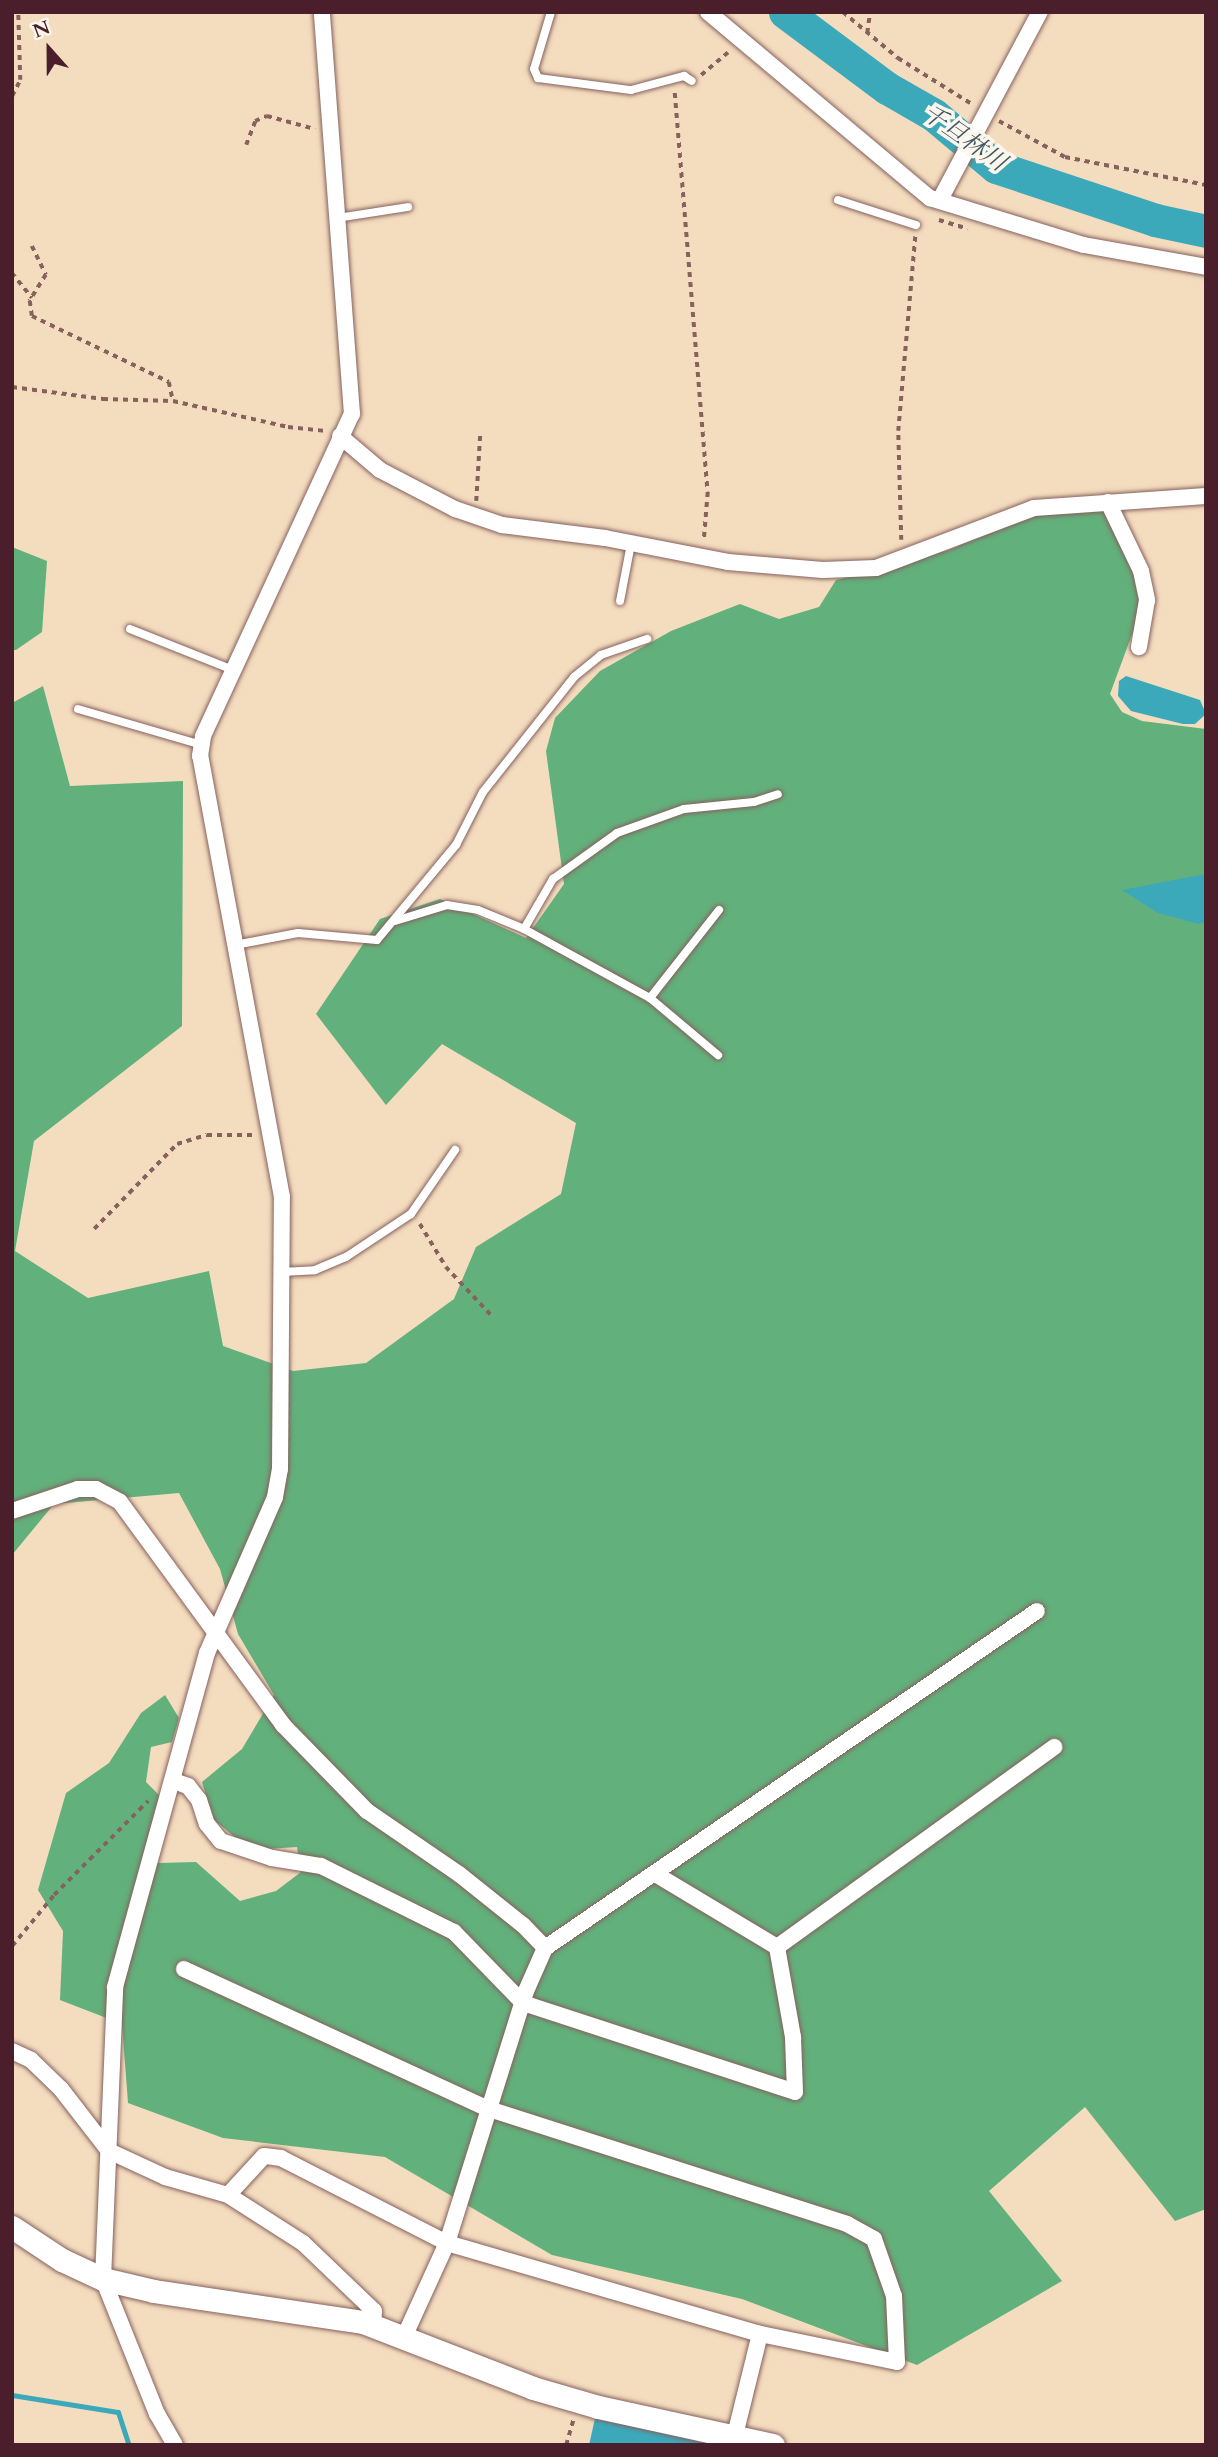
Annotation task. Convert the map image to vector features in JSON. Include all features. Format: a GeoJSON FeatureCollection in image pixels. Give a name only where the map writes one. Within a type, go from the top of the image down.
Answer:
{"type":"FeatureCollection","features":[{"type":"Feature","properties":{"kind":"street"},"geometry":{"type":"LineString","coordinates":[[174,2445],[157,2414],[103,2279],[115,1987],[142,1878],[174,1781],[215,1632],[275,1497],[280,1469],[282,1197],[235,945],[202,745],[233,670],[352,414],[322,12]]}},
{"type":"Feature","properties":{"kind":"street"},"geometry":{"type":"LineString","coordinates":[[708,12],[930,198],[1084,245],[1206,267]]}},
{"type":"Feature","properties":{"kind":"street"},"geometry":{"type":"LineString","coordinates":[[942,196],[1040,12]]}},
{"type":"Feature","properties":{"kind":"street"},"geometry":{"type":"LineString","coordinates":[[340,436],[380,470],[473,515],[502,525],[699,557],[823,570],[876,568],[902,555],[1034,508],[1206,496]]}},
{"type":"Feature","properties":{"kind":"street"},"geometry":{"type":"LineString","coordinates":[[1108,502],[1141,571],[1147,600],[1139,647]]}},
{"type":"Feature","properties":{"kind":"street"},"geometry":{"type":"LineString","coordinates":[[12,1511],[78,1489],[110,1494],[284,1725],[367,1811],[459,1874],[545,1948]]}},
{"type":"Feature","properties":{"kind":"street"},"geometry":{"type":"LineString","coordinates":[[405,2335],[447,2243],[523,2003],[545,1948],[657,1875],[1037,1611]]}},
{"type":"Feature","properties":{"kind":"street"},"geometry":{"type":"LineString","coordinates":[[777,1947],[1054,1747]]}},
{"type":"Feature","properties":{"kind":"street"},"geometry":{"type":"LineString","coordinates":[[174,1781],[188,1786],[199,1800],[207,1824],[221,1841],[272,1858],[321,1866],[454,1932],[523,2003],[795,2092],[793,2037],[777,1947],[657,1875]]}},
{"type":"Feature","properties":{"kind":"street"},"geometry":{"type":"LineString","coordinates":[[184,1969],[489,2109],[848,2224],[874,2239],[894,2296],[897,2362],[760,2334],[447,2243],[281,2158],[264,2155],[228,2195]]}},
{"type":"Feature","properties":{"kind":"street"},"geometry":{"type":"LineString","coordinates":[[12,2051],[31,2060],[61,2089],[109,2151],[165,2177],[228,2195],[303,2243],[374,2311],[373,2325]]}},
{"type":"Feature","properties":{"kind":"street"},"geometry":{"type":"LineString","coordinates":[[12,2227],[62,2260],[103,2279],[154,2291],[324,2313],[373,2325],[405,2335],[484,2370],[578,2402],[735,2434],[773,2445]]}},
{"type":"Feature","properties":{"kind":"street"},"geometry":{"type":"LineString","coordinates":[[735,2434],[760,2334]]}},
{"type":"Feature","properties":{"kind":"lane"},"geometry":{"type":"LineString","coordinates":[[551,12],[534,69],[538,78],[631,90],[684,76],[692,81]]}},
{"type":"Feature","properties":{"kind":"lane"},"geometry":{"type":"LineString","coordinates":[[838,200],[916,225]]}},
{"type":"Feature","properties":{"kind":"lane"},"geometry":{"type":"LineString","coordinates":[[337,218],[408,207]]}},
{"type":"Feature","properties":{"kind":"lane"},"geometry":{"type":"LineString","coordinates":[[620,601],[631,544]]}},
{"type":"Feature","properties":{"kind":"lane"},"geometry":{"type":"LineString","coordinates":[[130,629],[233,670]]}},
{"type":"Feature","properties":{"kind":"lane"},"geometry":{"type":"LineString","coordinates":[[235,945],[298,933],[367,942],[377,940],[456,845],[483,792],[563,689],[601,655],[646,639]]}},
{"type":"Feature","properties":{"kind":"lane"},"geometry":{"type":"LineString","coordinates":[[78,709],[202,745]]}},
{"type":"Feature","properties":{"kind":"lane"},"geometry":{"type":"LineString","coordinates":[[524,929],[553,879],[617,834],[684,809],[754,802],[778,793]]}},
{"type":"Feature","properties":{"kind":"lane"},"geometry":{"type":"LineString","coordinates":[[394,922],[447,905],[478,910],[524,929],[650,998],[718,1055]]}},
{"type":"Feature","properties":{"kind":"lane"},"geometry":{"type":"LineString","coordinates":[[650,998],[719,910]]}},
{"type":"Feature","properties":{"kind":"lane"},"geometry":{"type":"LineString","coordinates":[[281,1272],[315,1270],[346,1257],[411,1214],[456,1150]]}},
{"type":"Feature","properties":{"kind":"path"},"geometry":{"type":"LineString","coordinates":[[12,96],[20,80],[18,12]]}},
{"type":"Feature","properties":{"kind":"path"},"geometry":{"type":"LineString","coordinates":[[843,12],[984,120],[1065,157],[1206,184]]}},
{"type":"Feature","properties":{"kind":"path"},"geometry":{"type":"LineString","coordinates":[[867,33],[870,12]]}},
{"type":"Feature","properties":{"kind":"path"},"geometry":{"type":"LineString","coordinates":[[699,557],[708,524],[708,492],[673,100],[674,93],[724,60],[738,37]]}},
{"type":"Feature","properties":{"kind":"path"},"geometry":{"type":"LineString","coordinates":[[246,145],[255,121],[267,116],[330,133]]}},
{"type":"Feature","properties":{"kind":"path"},"geometry":{"type":"LineString","coordinates":[[902,555],[898,431],[916,225]]}},
{"type":"Feature","properties":{"kind":"path"},"geometry":{"type":"LineString","coordinates":[[32,246],[46,275],[32,298],[32,316],[37,322],[169,382],[173,401]]}},
{"type":"Feature","properties":{"kind":"path"},"geometry":{"type":"LineString","coordinates":[[12,274],[32,298]]}},
{"type":"Feature","properties":{"kind":"path"},"geometry":{"type":"LineString","coordinates":[[12,387],[103,399],[173,401],[340,436]]}},
{"type":"Feature","properties":{"kind":"path"},"geometry":{"type":"LineString","coordinates":[[473,515],[480,433]]}},
{"type":"Feature","properties":{"kind":"path"},"geometry":{"type":"LineString","coordinates":[[94,1229],[187,1138],[271,1135]]}},
{"type":"Feature","properties":{"kind":"path"},"geometry":{"type":"LineString","coordinates":[[411,1214],[446,1267],[491,1315]]}},
{"type":"Feature","properties":{"kind":"path"},"geometry":{"type":"LineString","coordinates":[[12,1947],[117,1830],[174,1781]]}},
{"type":"Feature","properties":{"kind":"path"},"geometry":{"type":"LineString","coordinates":[[566,2445],[578,2402]]}},
{"type":"Feature","properties":{"kind":"green space"},"geometry":{"type":"Polygon","coordinates":[[[1106,506],[1124,535],[1144,602],[1110,694],[1122,712],[1142,721],[1206,729],[1206,2209],[1175,2221],[1085,2107],[989,2191],[1062,2281],[917,2365],[742,2299],[552,2255],[385,2157],[223,2138],[128,2103],[122,2024],[60,2000],[63,1931],[38,1890],[66,1793],[109,1763],[141,1713],[165,1695],[179,1718],[172,1742],[151,1747],[146,1782],[164,1800],[146,1855],[159,1863],[196,1862],[240,1901],[276,1891],[301,1872],[297,1847],[267,1849],[242,1843],[213,1819],[202,1782],[242,1749],[274,1695],[238,1634],[220,1569],[179,1493],[54,1504],[12,1555],[12,703],[43,686],[70,786],[183,781],[182,1026],[34,1141],[15,1251],[88,1298],[209,1271],[223,1346],[293,1371],[366,1363],[454,1299],[476,1247],[561,1194],[576,1123],[442,1044],[386,1105],[316,1014],[380,919],[440,899],[526,938],[564,884],[546,751],[555,718],[600,671],[671,631],[740,604],[779,619],[819,607],[836,580],[949,550],[1034,513],[1106,506]]]}},
{"type":"Feature","properties":{"kind":"green space"},"geometry":{"type":"Polygon","coordinates":[[[12,547],[47,561],[42,632],[16,650],[12,650],[12,547]]]}},
{"type":"Feature","properties":{"kind":"water"},"geometry":{"type":"Polygon","coordinates":[[[1126,676],[1200,700],[1206,714],[1195,724],[1183,724],[1131,711],[1118,696],[1119,681],[1126,676]]]}},
{"type":"Feature","properties":{"kind":"water"},"geometry":{"type":"Polygon","coordinates":[[[1206,874],[1206,922],[1199,924],[1158,913],[1122,890],[1206,874]]]}},
{"type":"Feature","properties":{"kind":"water"},"geometry":{"type":"Polygon","coordinates":[[[596,2414],[737,2445],[589,2445],[596,2414]]]}},
{"type":"Feature","properties":{"kind":"waterway","name":"千旦林川"},"geometry":{"type":"LineString","coordinates":[[785,12],[887,88],[934,115],[996,167],[1155,220],[1206,231]]}},
{"type":"Feature","properties":{"kind":"waterway"},"geometry":{"type":"LineString","coordinates":[[12,2395],[118,2412],[129,2445]]}}]}
